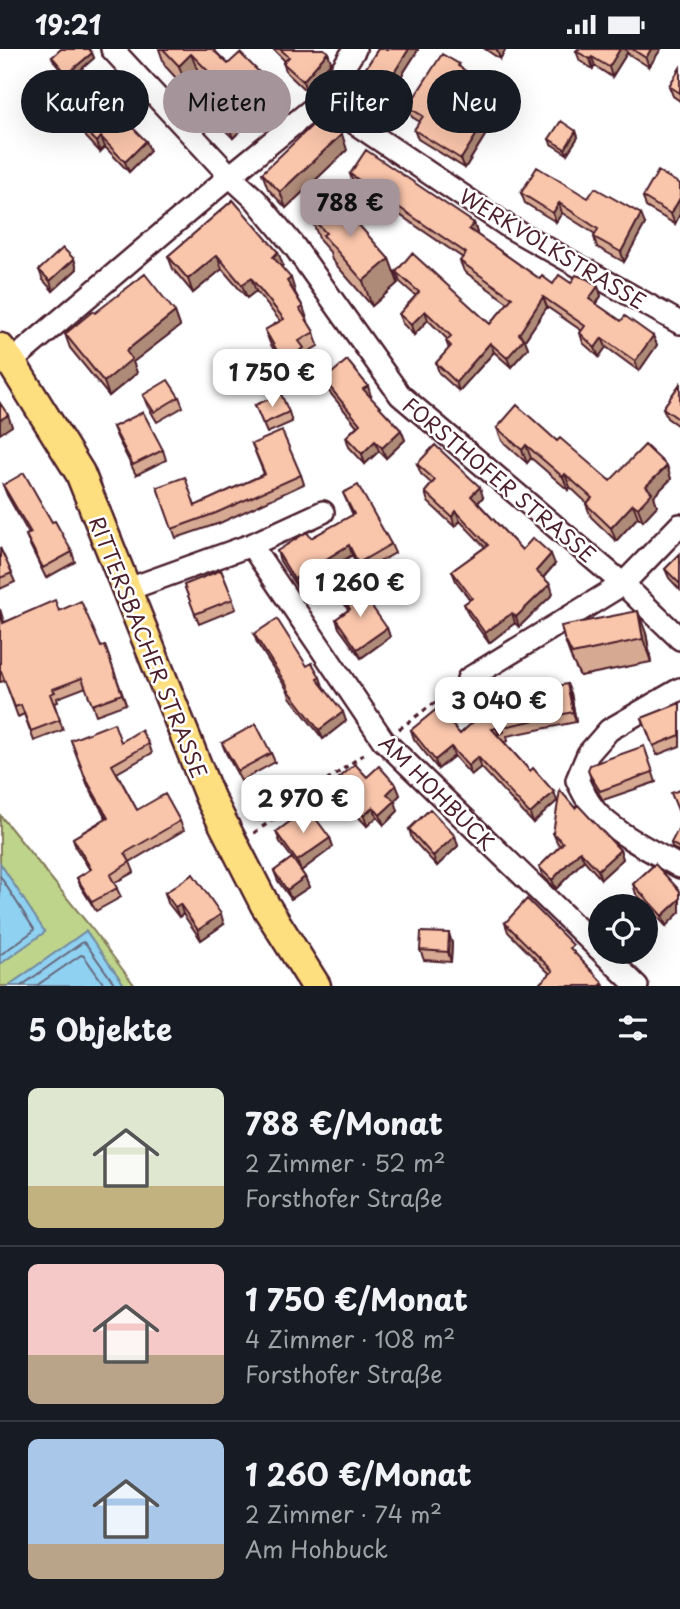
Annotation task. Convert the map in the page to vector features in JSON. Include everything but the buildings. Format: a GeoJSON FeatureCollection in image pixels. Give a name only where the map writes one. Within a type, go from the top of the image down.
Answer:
{"type":"FeatureCollection","features":[{"type":"Feature","properties":{"kind":"main road","name":"RITTERSBACHER STRASSE"},"geometry":{"type":"LineString","coordinates":[[6,355],[79,473],[209,798],[265,905],[316,986]]}},
{"type":"Feature","properties":{"kind":"street","name":"FORSTHOFER STRASSE"},"geometry":{"type":"LineString","coordinates":[[111,49],[230,176],[257,200],[294,246],[400,395],[622,584],[680,639]]}},
{"type":"Feature","properties":{"kind":"street"},"geometry":{"type":"LineString","coordinates":[[342,70],[355,49]]}},
{"type":"Feature","properties":{"kind":"street"},"geometry":{"type":"LineString","coordinates":[[6,355],[305,115]]}},
{"type":"Feature","properties":{"kind":"street","name":"WERKVOLKSTRASSE"},"geometry":{"type":"LineString","coordinates":[[369,133],[509,227],[680,323]]}},
{"type":"Feature","properties":{"kind":"street"},"geometry":{"type":"LineString","coordinates":[[126,590],[251,545],[323,512]]}},
{"type":"Feature","properties":{"kind":"street"},"geometry":{"type":"LineString","coordinates":[[468,679],[622,584],[680,525]]}},
{"type":"Feature","properties":{"kind":"street","name":"AM HOHBUCK"},"geometry":{"type":"LineString","coordinates":[[251,545],[383,740],[588,938]]}},
{"type":"Feature","properties":{"kind":"street"},"geometry":{"type":"LineString","coordinates":[[680,689],[609,730],[588,754],[578,780],[585,797],[599,816],[680,867]]}},
{"type":"Feature","properties":{"kind":"street","name":"AM HOHBUCK"},"geometry":{"type":"LineString","coordinates":[[614,964],[637,986]]}},
{"type":"Feature","properties":{"kind":"path"},"geometry":{"type":"LineString","coordinates":[[236,847],[468,679]]}},
{"type":"Feature","properties":{"kind":"green space"},"geometry":{"type":"Polygon","coordinates":[[[0,815],[135,986],[125,986],[86,932],[8,986],[0,986],[0,964],[44,932],[0,863],[0,815]]]}},
{"type":"Feature","properties":{"kind":"water"},"geometry":{"type":"Polygon","coordinates":[[[0,863],[45,932],[0,964],[0,863]]]}},
{"type":"Feature","properties":{"kind":"water"},"geometry":{"type":"Polygon","coordinates":[[[86,931],[125,986],[8,986],[86,931]]]}}]}
